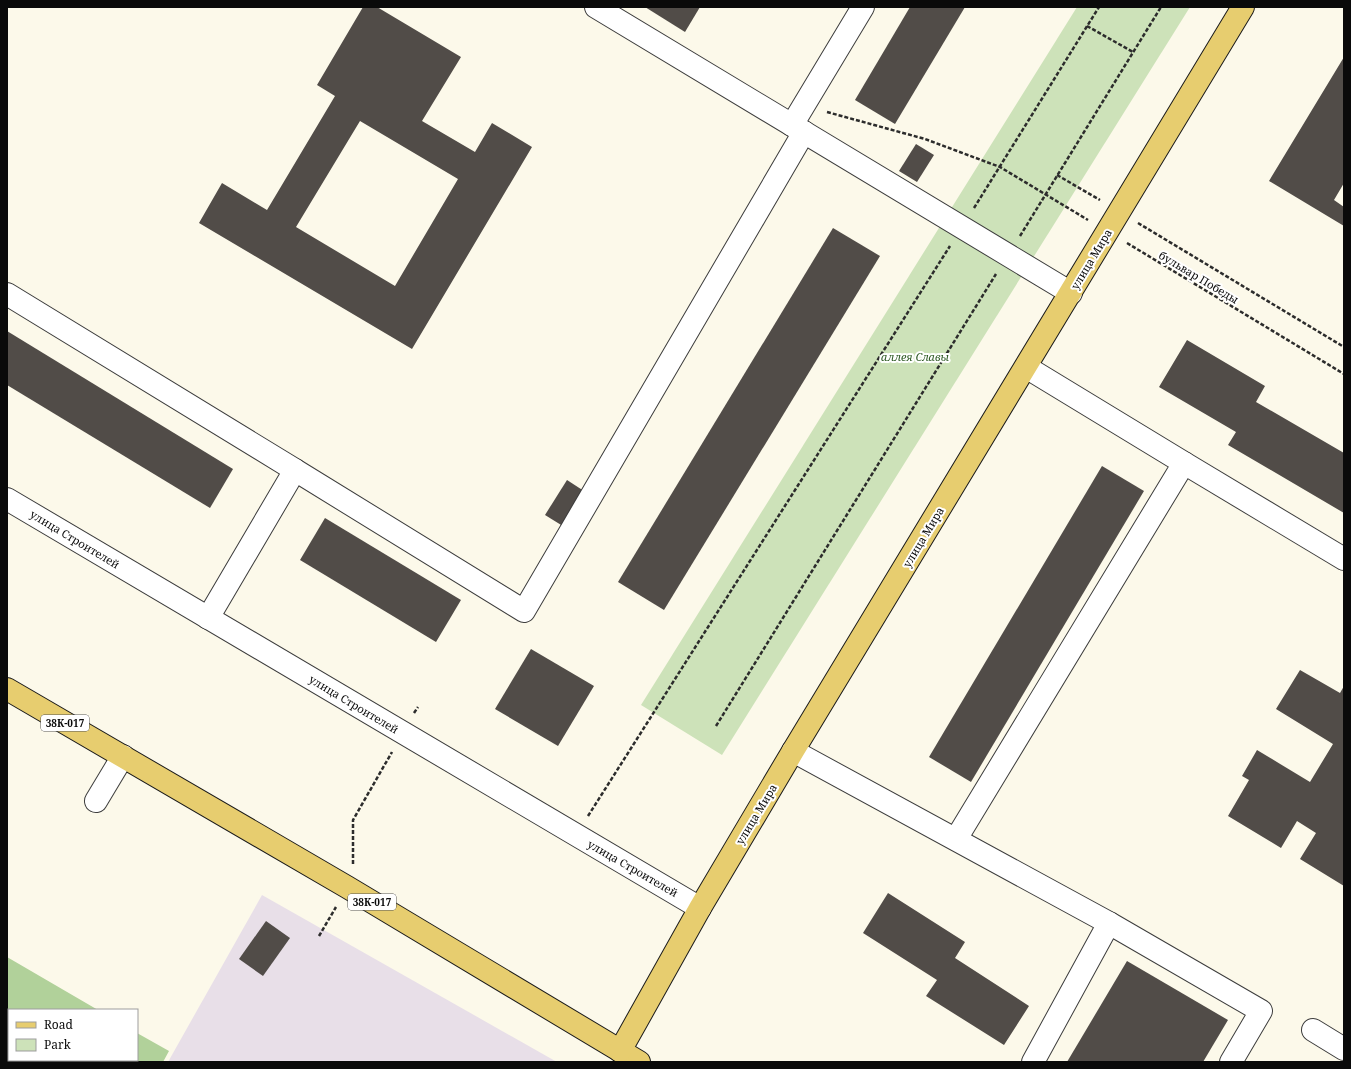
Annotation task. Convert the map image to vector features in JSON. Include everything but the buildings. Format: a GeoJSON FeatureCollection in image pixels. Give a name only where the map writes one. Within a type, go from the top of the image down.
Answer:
{"type":"FeatureCollection","features":[{"type":"Feature","properties":{"kind":"main road","name":"улица Мира"},"geometry":{"type":"LineString","coordinates":[[620,1051],[700,908],[793,751],[1244,7]]}},
{"type":"Feature","properties":{"kind":"main road","name":"38К-017"},"geometry":{"type":"LineString","coordinates":[[7,689],[347,887],[639,1062]]}},
{"type":"Feature","properties":{"kind":"street"},"geometry":{"type":"LineString","coordinates":[[596,7],[1071,292]]}},
{"type":"Feature","properties":{"kind":"street"},"geometry":{"type":"LineString","coordinates":[[7,294],[524,611],[798,128],[863,7]]}},
{"type":"Feature","properties":{"kind":"street"},"geometry":{"type":"LineString","coordinates":[[1026,367],[1344,559]]}},
{"type":"Feature","properties":{"kind":"street"},"geometry":{"type":"LineString","coordinates":[[956,839],[1184,463]]}},
{"type":"Feature","properties":{"kind":"street"},"geometry":{"type":"LineString","coordinates":[[208,618],[295,470]]}},
{"type":"Feature","properties":{"kind":"street","name":"улица Строителей"},"geometry":{"type":"LineString","coordinates":[[7,499],[700,908]]}},
{"type":"Feature","properties":{"kind":"street"},"geometry":{"type":"LineString","coordinates":[[793,751],[1110,923],[1261,1011],[1231,1062]]}},
{"type":"Feature","properties":{"kind":"street"},"geometry":{"type":"LineString","coordinates":[[96,801],[123,756]]}},
{"type":"Feature","properties":{"kind":"street"},"geometry":{"type":"LineString","coordinates":[[1033,1062],[1110,923]]}},
{"type":"Feature","properties":{"kind":"street"},"geometry":{"type":"LineString","coordinates":[[1313,1030],[1344,1049]]}},
{"type":"Feature","properties":{"kind":"path"},"geometry":{"type":"LineString","coordinates":[[576,835],[962,227],[1099,7]]}},
{"type":"Feature","properties":{"kind":"path"},"geometry":{"type":"LineString","coordinates":[[716,726],[1161,7]]}},
{"type":"Feature","properties":{"kind":"path"},"geometry":{"type":"LineString","coordinates":[[1087,26],[1133,52]]}},
{"type":"Feature","properties":{"kind":"path"},"geometry":{"type":"LineString","coordinates":[[1057,175],[1344,347]]}},
{"type":"Feature","properties":{"kind":"path","name":"бульвар Победы"},"geometry":{"type":"LineString","coordinates":[[1045,195],[1344,374]]}},
{"type":"Feature","properties":{"kind":"path"},"geometry":{"type":"LineString","coordinates":[[319,936],[353,878],[352,820],[418,707]]}},
{"type":"Feature","properties":{"kind":"shaded area"},"geometry":{"type":"Polygon","coordinates":[[[262,895],[557,1062],[168,1062],[262,895]]]}},
{"type":"Feature","properties":{"kind":"green space","name":"аллея Славы"},"geometry":{"type":"Polygon","coordinates":[[[1077,7],[1190,7],[722,755],[641,705],[1077,7]]]}},
{"type":"Feature","properties":{"kind":"green space"},"geometry":{"type":"Polygon","coordinates":[[[7,957],[96,1009],[8,1009],[8,1061],[138,1061],[138,1034],[169,1051],[163,1062],[7,1062],[7,957]]]}}]}
